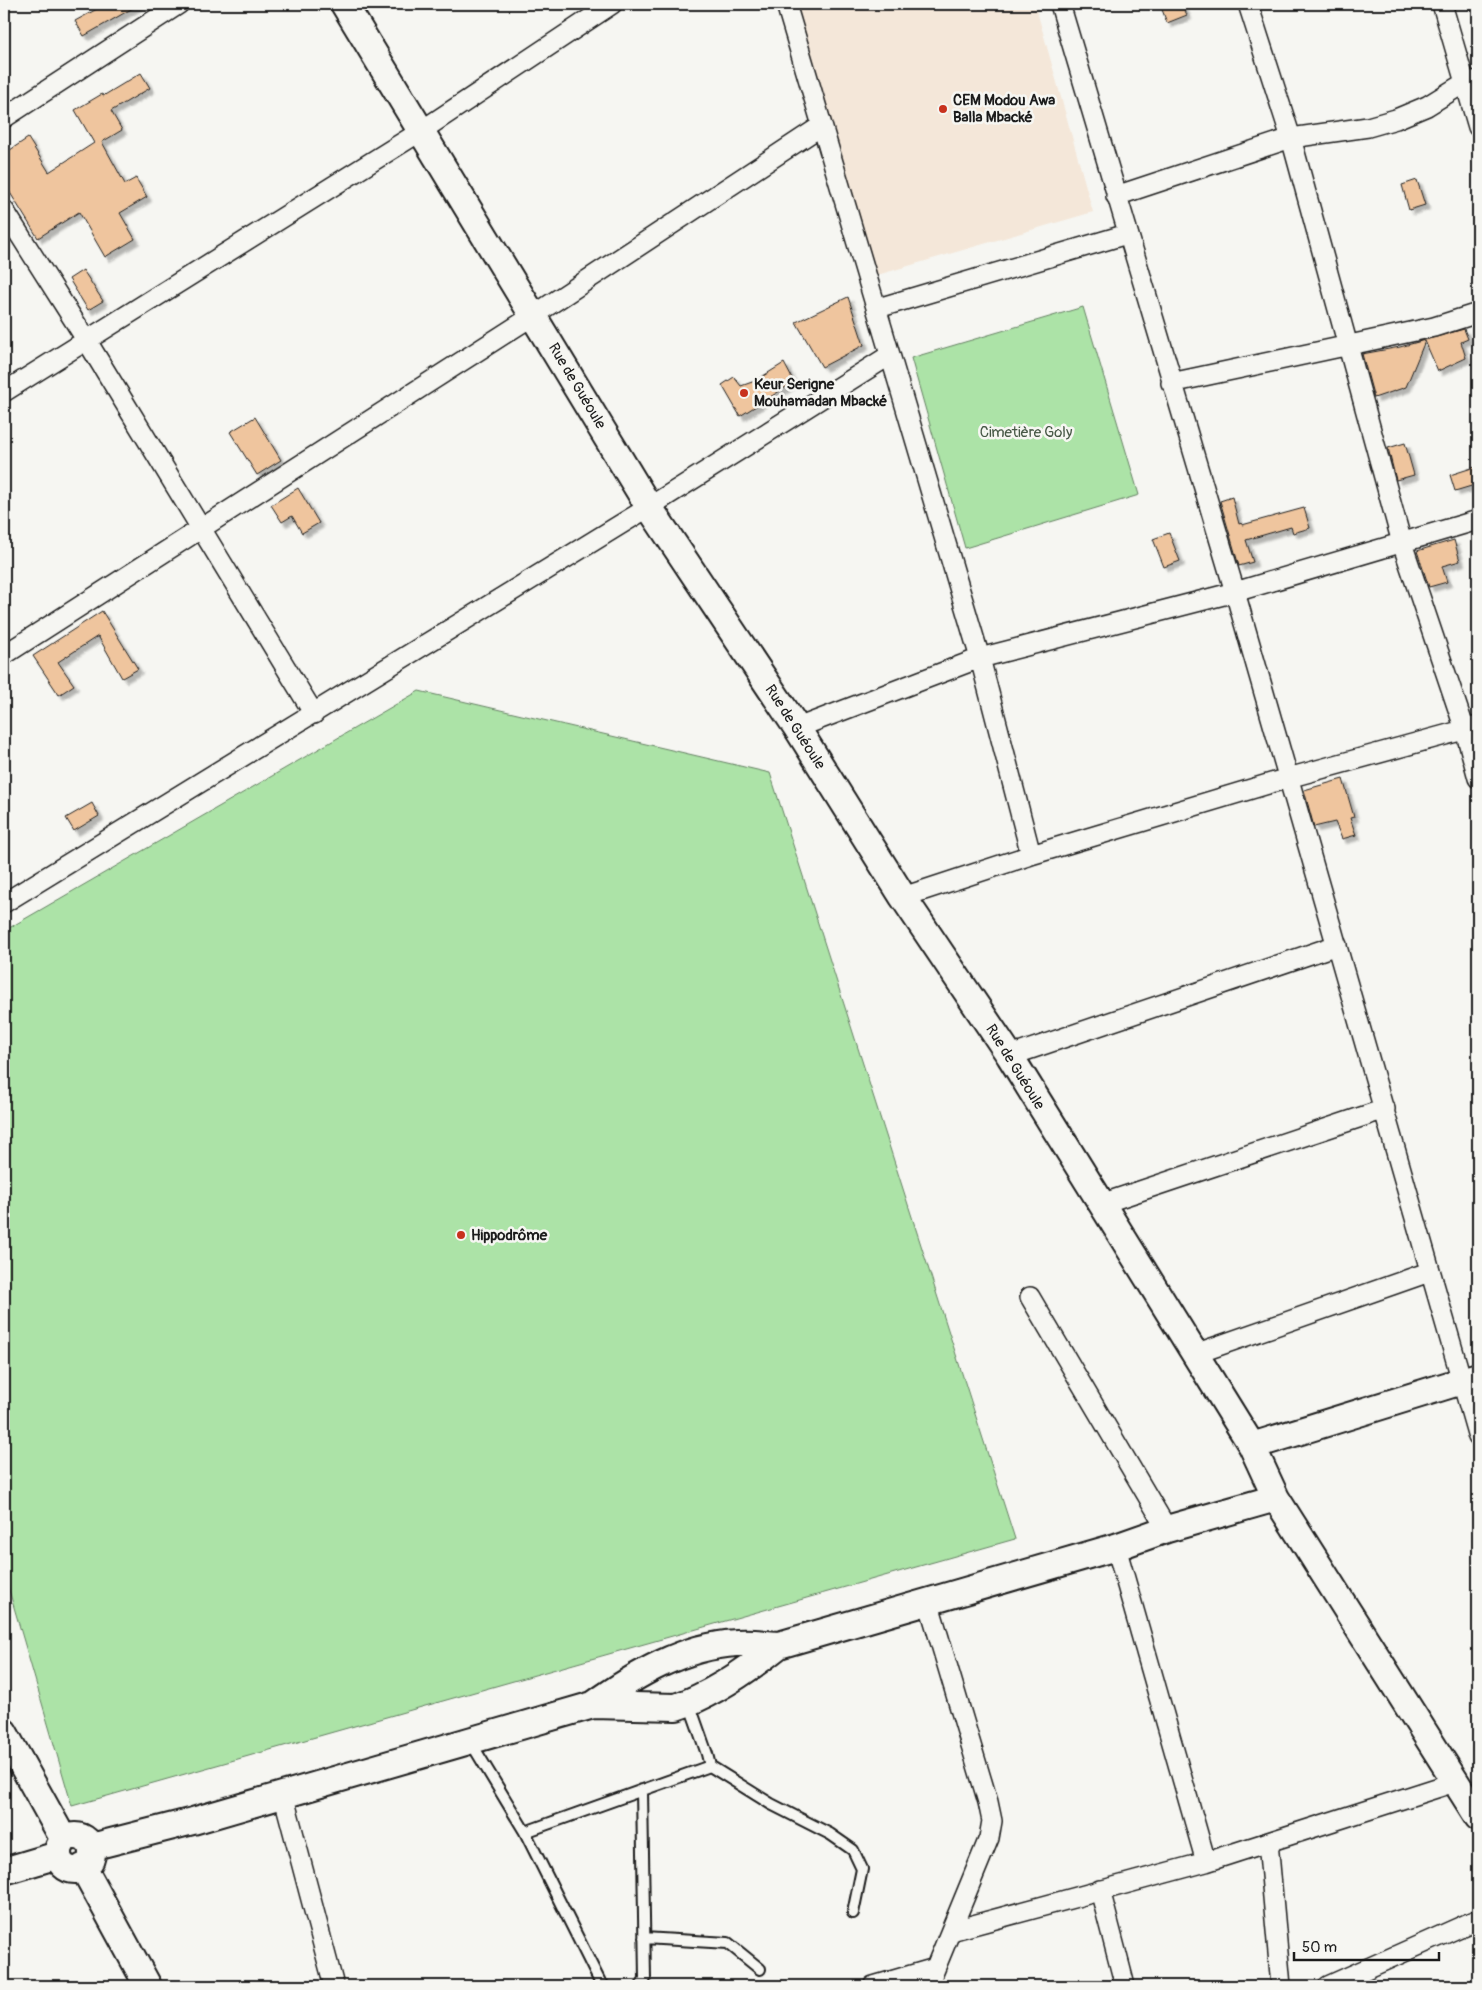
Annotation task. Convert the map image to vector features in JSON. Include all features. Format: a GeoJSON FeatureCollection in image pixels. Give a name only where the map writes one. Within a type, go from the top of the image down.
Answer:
{"type":"FeatureCollection","features":[{"type":"Feature","properties":{"kind":"main road","name":"Rue de Guéoule"},"geometry":{"type":"LineString","coordinates":[[344,4],[649,507],[797,728],[903,897],[1010,1056],[1252,1446],[1276,1498],[1478,1817]]}},
{"type":"Feature","properties":{"kind":"main road"},"geometry":{"type":"LineString","coordinates":[[1252,1446],[1470,1379]]}},
{"type":"Feature","properties":{"kind":"main road"},"geometry":{"type":"LineString","coordinates":[[593,1705],[640,1674],[687,1653],[737,1643],[779,1645],[1116,1547],[1167,1529],[1276,1498]]}},
{"type":"Feature","properties":{"kind":"main road"},"geometry":{"type":"LineString","coordinates":[[4,1732],[61,1848],[63,1865],[67,1868],[78,1870],[87,1857],[193,1821],[593,1705],[676,1707],[689,1703],[746,1669],[779,1645]]}},
{"type":"Feature","properties":{"kind":"main road"},"geometry":{"type":"LineString","coordinates":[[4,1872],[61,1848]]}},
{"type":"Feature","properties":{"kind":"main road"},"geometry":{"type":"LineString","coordinates":[[87,1857],[148,1986]]}},
{"type":"Feature","properties":{"kind":"street"},"geometry":{"type":"LineString","coordinates":[[4,118],[179,4]]}},
{"type":"Feature","properties":{"kind":"street"},"geometry":{"type":"LineString","coordinates":[[4,392],[421,131],[612,4]]}},
{"type":"Feature","properties":{"kind":"street"},"geometry":{"type":"LineString","coordinates":[[786,4],[821,126],[878,308],[890,355],[980,658],[1031,855]]}},
{"type":"Feature","properties":{"kind":"street"},"geometry":{"type":"LineString","coordinates":[[1060,4],[1171,383],[1235,592],[1385,1110],[1429,1272],[1470,1379],[1478,1437]]}},
{"type":"Feature","properties":{"kind":"street"},"geometry":{"type":"LineString","coordinates":[[1248,4],[1291,138],[1402,543],[1471,728],[1478,778]]}},
{"type":"Feature","properties":{"kind":"street"},"geometry":{"type":"LineString","coordinates":[[1442,4],[1471,81],[1478,127]]}},
{"type":"Feature","properties":{"kind":"street"},"geometry":{"type":"LineString","coordinates":[[1116,196],[1291,138],[1368,127],[1396,119],[1427,106],[1471,81]]}},
{"type":"Feature","properties":{"kind":"street"},"geometry":{"type":"LineString","coordinates":[[4,654],[534,315],[821,126]]}},
{"type":"Feature","properties":{"kind":"street"},"geometry":{"type":"LineString","coordinates":[[4,210],[87,341],[314,714]]}},
{"type":"Feature","properties":{"kind":"street"},"geometry":{"type":"LineString","coordinates":[[878,308],[1127,234]]}},
{"type":"Feature","properties":{"kind":"street"},"geometry":{"type":"LineString","coordinates":[[1171,383],[1434,327],[1478,313]]}},
{"type":"Feature","properties":{"kind":"street"},"geometry":{"type":"LineString","coordinates":[[4,904],[649,507],[890,355]]}},
{"type":"Feature","properties":{"kind":"street"},"geometry":{"type":"LineString","coordinates":[[797,728],[980,658],[1235,592],[1478,520]]}},
{"type":"Feature","properties":{"kind":"street"},"geometry":{"type":"LineString","coordinates":[[903,897],[1031,855],[1288,778],[1471,728]]}},
{"type":"Feature","properties":{"kind":"street"},"geometry":{"type":"LineString","coordinates":[[1010,1056],[1337,945]]}},
{"type":"Feature","properties":{"kind":"street"},"geometry":{"type":"LineString","coordinates":[[1101,1204],[1385,1110]]}},
{"type":"Feature","properties":{"kind":"street"},"geometry":{"type":"LineString","coordinates":[[1195,1354],[1429,1272]]}},
{"type":"Feature","properties":{"kind":"street"},"geometry":{"type":"LineString","coordinates":[[1030,1297],[1167,1529]]}},
{"type":"Feature","properties":{"kind":"street"},"geometry":{"type":"LineString","coordinates":[[1116,1547],[1206,1862]]}},
{"type":"Feature","properties":{"kind":"street"},"geometry":{"type":"LineString","coordinates":[[928,1602],[992,1821],[989,1838],[928,1986]]}},
{"type":"Feature","properties":{"kind":"street"},"geometry":{"type":"LineString","coordinates":[[951,1931],[1206,1862],[1456,1782]]}},
{"type":"Feature","properties":{"kind":"street"},"geometry":{"type":"LineString","coordinates":[[283,1794],[334,1986]]}},
{"type":"Feature","properties":{"kind":"street"},"geometry":{"type":"LineString","coordinates":[[1268,1842],[1281,1986]]}},
{"type":"Feature","properties":{"kind":"street"},"geometry":{"type":"LineString","coordinates":[[1100,1890],[1125,1986]]}},
{"type":"Feature","properties":{"kind":"street"},"geometry":{"type":"LineString","coordinates":[[1328,1986],[1478,1919]]}},
{"type":"Feature","properties":{"kind":"street"},"geometry":{"type":"LineString","coordinates":[[873,1986],[935,1968]]}},
{"type":"Feature","properties":{"kind":"lane"},"geometry":{"type":"LineString","coordinates":[[689,1703],[708,1754],[710,1766],[771,1804],[830,1834],[854,1850],[862,1869],[853,1913]]}},
{"type":"Feature","properties":{"kind":"lane"},"geometry":{"type":"LineString","coordinates":[[470,1740],[525,1832],[600,1982],[604,1986]]}},
{"type":"Feature","properties":{"kind":"lane"},"geometry":{"type":"LineString","coordinates":[[525,1832],[710,1766]]}},
{"type":"Feature","properties":{"kind":"lane"},"geometry":{"type":"LineString","coordinates":[[641,1986],[645,1979],[642,1790]]}},
{"type":"Feature","properties":{"kind":"lane"},"geometry":{"type":"LineString","coordinates":[[644,1938],[728,1943],[760,1969]]}},
{"type":"Feature","properties":{"kind":"shaded area","name":"CEM Modou Awa Balla Mbacké"},"geometry":{"type":"Polygon","coordinates":[[[795,4],[1035,4],[1093,212],[874,276],[795,4]]]}},
{"type":"Feature","properties":{"kind":"green space","name":"Cimetière Goly"},"geometry":{"type":"Polygon","coordinates":[[[1083,307],[1139,495],[965,548],[911,358],[1083,307]]]}},
{"type":"Feature","properties":{"kind":"green space","name":"Hippodrôme"},"geometry":{"type":"Polygon","coordinates":[[[419,691],[770,773],[1015,1539],[72,1806],[4,1573],[4,931],[419,691]]]}},
{"type":"Feature","properties":{"kind":"building"},"geometry":{"type":"Polygon","coordinates":[[[106,4],[140,4],[84,36],[75,21],[106,4]]]}},
{"type":"Feature","properties":{"kind":"building"},"geometry":{"type":"Polygon","coordinates":[[[1160,4],[1182,4],[1187,15],[1167,23],[1160,4]]]}},
{"type":"Feature","properties":{"kind":"building"},"geometry":{"type":"Polygon","coordinates":[[[141,73],[150,88],[111,111],[122,130],[102,142],[125,184],[136,178],[147,197],[120,213],[135,239],[105,257],[79,212],[38,238],[4,183],[4,154],[28,138],[49,172],[94,143],[75,110],[141,73]]]}},
{"type":"Feature","properties":{"kind":"building"},"geometry":{"type":"Polygon","coordinates":[[[1417,180],[1425,205],[1409,210],[1402,185],[1417,180]]]}},
{"type":"Feature","properties":{"kind":"building"},"geometry":{"type":"Polygon","coordinates":[[[83,270],[103,301],[88,310],[69,279],[83,270]]]}},
{"type":"Feature","properties":{"kind":"building"},"geometry":{"type":"Polygon","coordinates":[[[848,297],[864,345],[822,367],[796,322],[848,297]]]}},
{"type":"Feature","properties":{"kind":"building"},"geometry":{"type":"Polygon","coordinates":[[[1464,329],[1468,339],[1461,342],[1466,358],[1438,371],[1425,341],[1406,387],[1374,398],[1362,354],[1400,347],[1464,329]]]}},
{"type":"Feature","properties":{"kind":"building"},"geometry":{"type":"Polygon","coordinates":[[[784,363],[794,382],[740,416],[722,385],[734,377],[741,386],[755,381],[784,363]]]}},
{"type":"Feature","properties":{"kind":"building"},"geometry":{"type":"Polygon","coordinates":[[[255,417],[281,460],[257,475],[230,432],[255,417]]]}},
{"type":"Feature","properties":{"kind":"building"},"geometry":{"type":"Polygon","coordinates":[[[1405,443],[1414,475],[1396,480],[1388,448],[1405,443]]]}},
{"type":"Feature","properties":{"kind":"building"},"geometry":{"type":"Polygon","coordinates":[[[1478,466],[1478,484],[1455,491],[1450,475],[1478,466]]]}},
{"type":"Feature","properties":{"kind":"building"},"geometry":{"type":"Polygon","coordinates":[[[298,488],[319,523],[302,533],[292,516],[282,522],[271,505],[298,488]]]}},
{"type":"Feature","properties":{"kind":"building"},"geometry":{"type":"Polygon","coordinates":[[[1232,497],[1239,524],[1242,523],[1242,525],[1304,508],[1310,528],[1293,533],[1291,527],[1246,540],[1253,562],[1239,566],[1220,501],[1232,497]]]}},
{"type":"Feature","properties":{"kind":"building"},"geometry":{"type":"Polygon","coordinates":[[[1169,533],[1180,561],[1164,567],[1153,539],[1169,533]]]}},
{"type":"Feature","properties":{"kind":"building"},"geometry":{"type":"Polygon","coordinates":[[[1454,540],[1460,561],[1442,566],[1447,582],[1429,587],[1417,551],[1454,540]]]}},
{"type":"Feature","properties":{"kind":"building"},"geometry":{"type":"Polygon","coordinates":[[[102,611],[138,669],[122,678],[98,636],[58,662],[74,685],[59,695],[33,656],[102,611]]]}},
{"type":"Feature","properties":{"kind":"building"},"geometry":{"type":"Polygon","coordinates":[[[1343,779],[1354,817],[1350,818],[1356,835],[1342,839],[1335,822],[1314,827],[1304,790],[1343,779]]]}},
{"type":"Feature","properties":{"kind":"building"},"geometry":{"type":"Polygon","coordinates":[[[92,803],[99,816],[74,831],[66,818],[92,803]]]}},
{"type":"Feature","properties":{"kind":"place","name":"CEM Modou Awa Balla Mbacké"},"geometry":{"type":"Point","coordinates":[943,109]}},
{"type":"Feature","properties":{"kind":"place","name":"Keur Serigne Mouhamadan Mbacké"},"geometry":{"type":"Point","coordinates":[744,393]}},
{"type":"Feature","properties":{"kind":"place","name":"Hippodrôme"},"geometry":{"type":"Point","coordinates":[461,1235]}}]}
